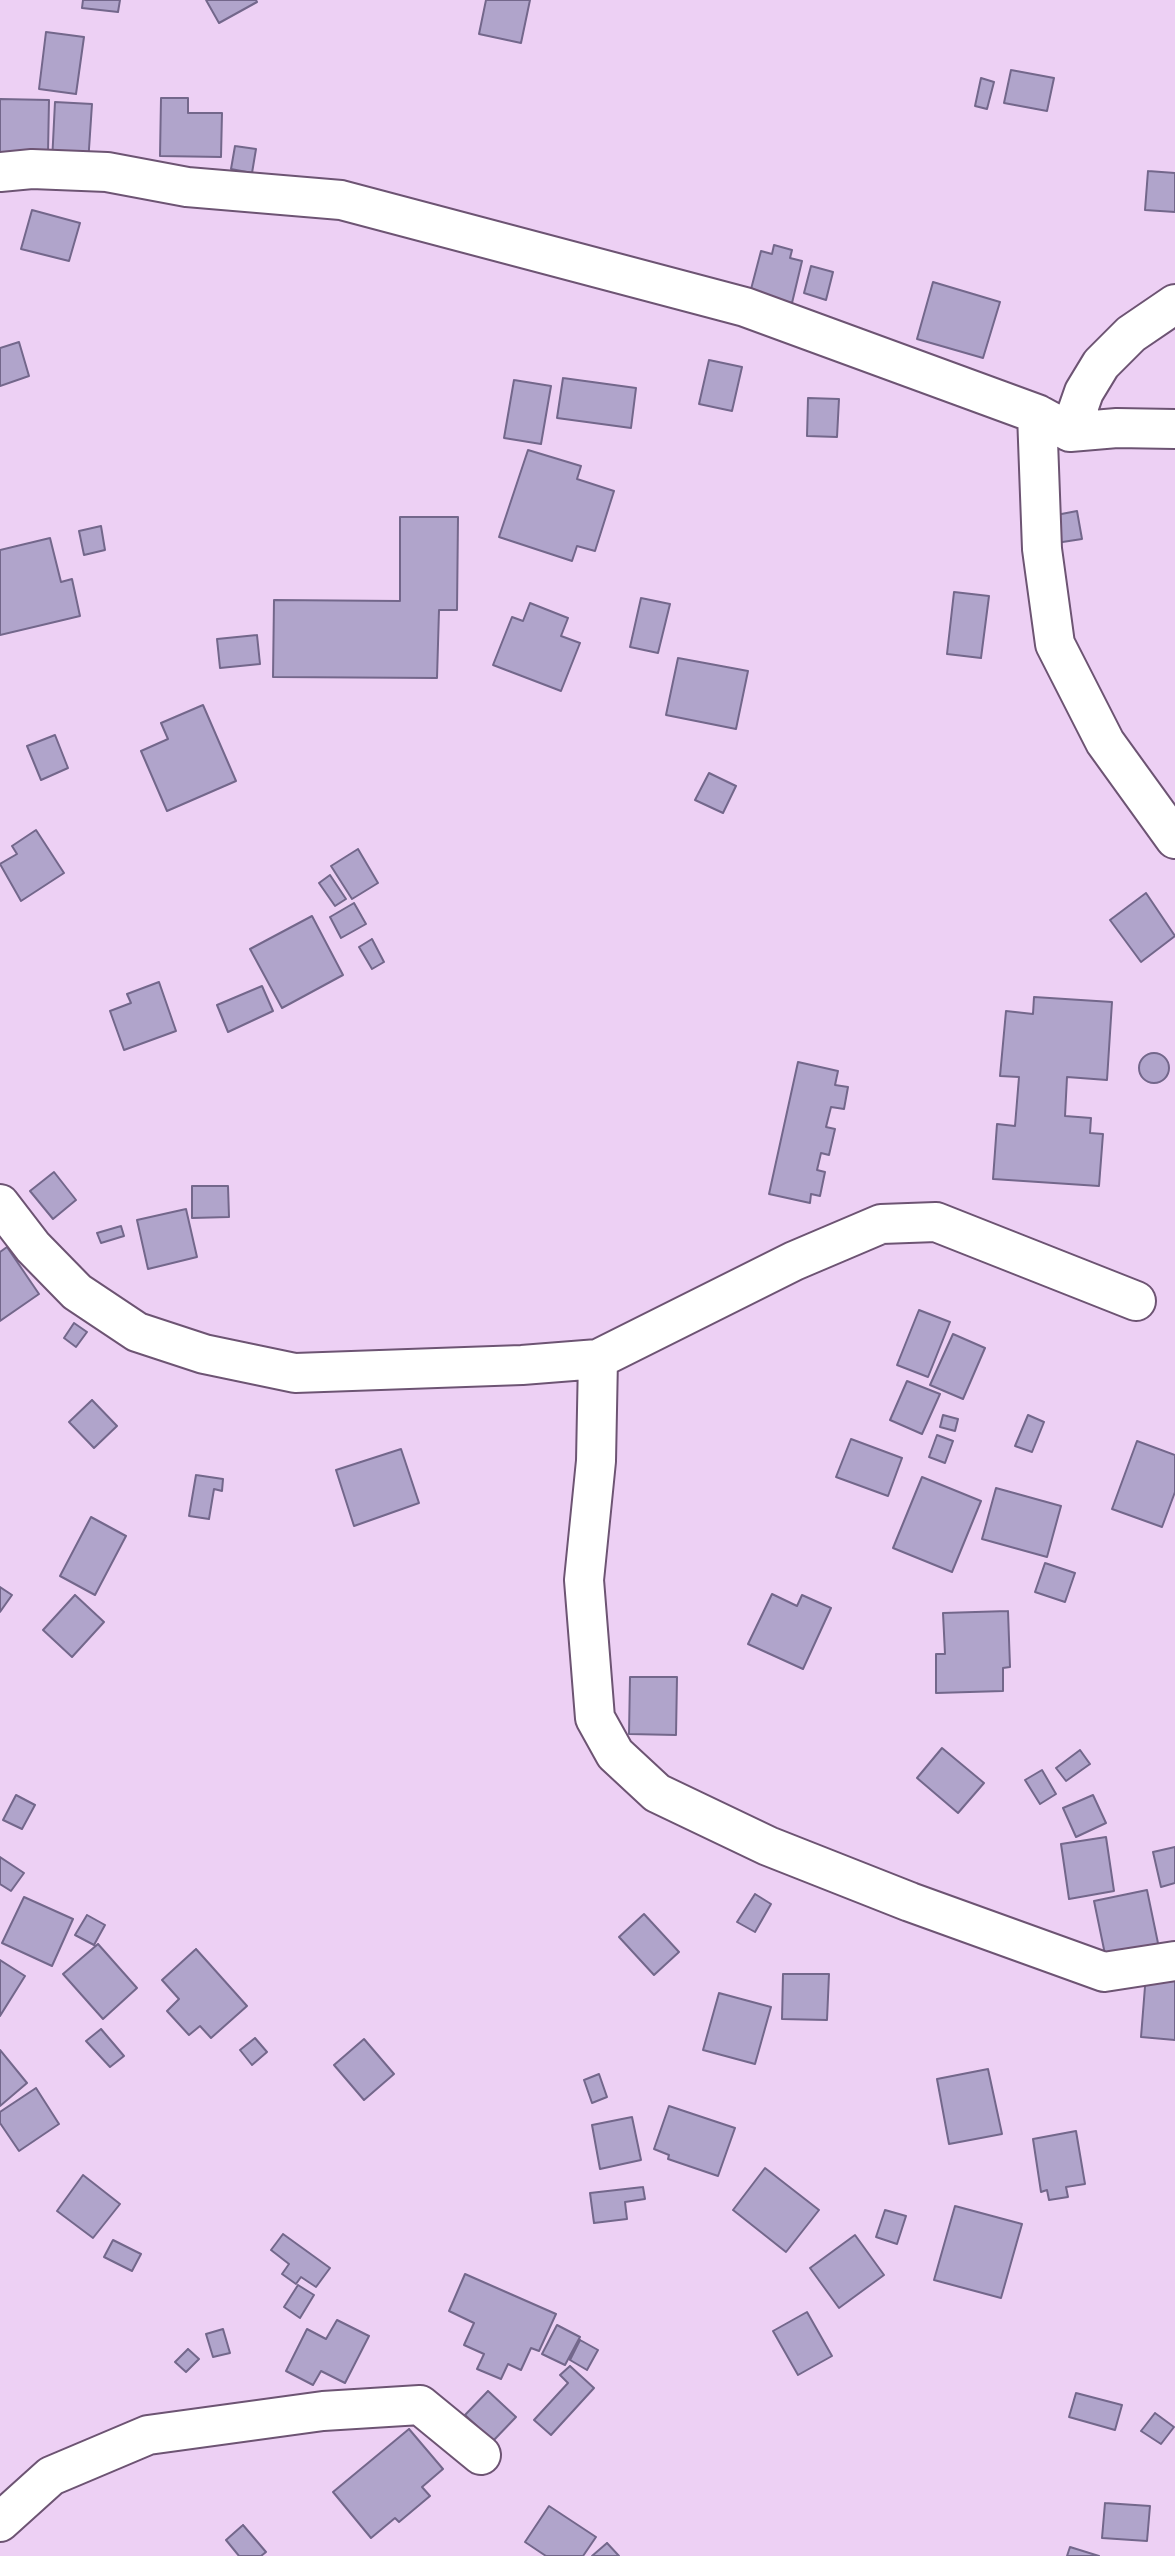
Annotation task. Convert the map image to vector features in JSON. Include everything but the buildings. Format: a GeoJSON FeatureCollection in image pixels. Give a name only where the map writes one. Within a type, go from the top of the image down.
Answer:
{"type":"FeatureCollection","features":[{"type":"Feature","properties":{"kind":"street"},"geometry":{"type":"LineString","coordinates":[[0,172],[32,169],[107,172],[187,187],[341,200],[745,307],[1037,414],[1070,432],[1117,428],[1175,429]]}},
{"type":"Feature","properties":{"kind":"street"},"geometry":{"type":"LineString","coordinates":[[1070,432],[1084,392],[1101,363],[1131,334],[1175,304]]}},
{"type":"Feature","properties":{"kind":"street"},"geometry":{"type":"LineString","coordinates":[[1037,414],[1041,549],[1055,644],[1105,742],[1175,839]]}},
{"type":"Feature","properties":{"kind":"street"},"geometry":{"type":"LineString","coordinates":[[0,1204],[33,1247],[77,1292],[137,1332],[204,1354],[295,1373],[522,1365],[598,1359],[794,1261],[881,1224],[936,1222],[1136,1301]]}},
{"type":"Feature","properties":{"kind":"street"},"geometry":{"type":"LineString","coordinates":[[598,1359],[596,1461],[584,1580],[595,1718],[615,1754],[657,1793],[768,1846],[910,1902],[1104,1972],[1175,1961]]}},
{"type":"Feature","properties":{"kind":"street"},"geometry":{"type":"LineString","coordinates":[[0,2522],[51,2476],[148,2435],[309,2412],[420,2405],[481,2455]]}}]}
